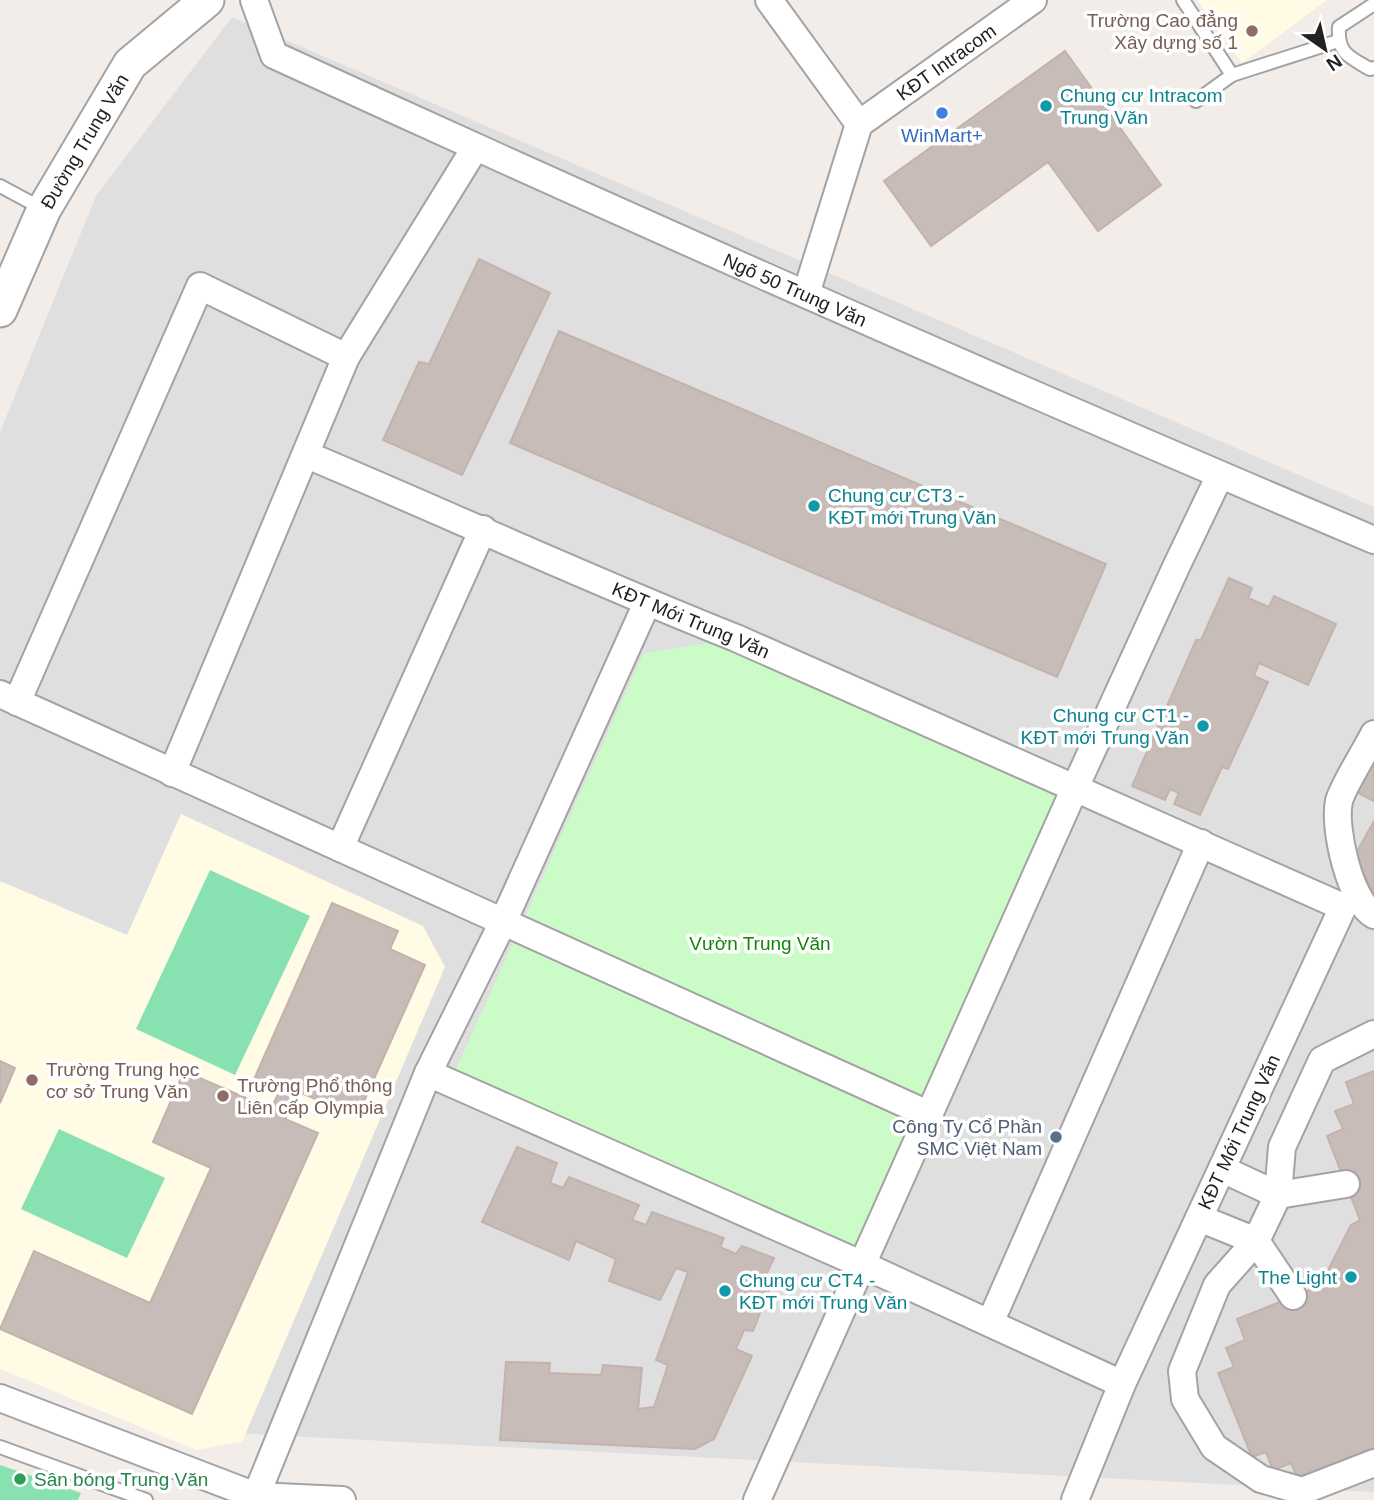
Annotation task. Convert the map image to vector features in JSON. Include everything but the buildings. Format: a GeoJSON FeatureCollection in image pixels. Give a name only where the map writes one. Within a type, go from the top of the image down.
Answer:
{"type":"FeatureCollection","features":[{"type":"Feature","properties":{"kind":"street","name":"Đường Trung Văn"},"geometry":{"type":"LineString","coordinates":[[0,310],[44,209],[130,64],[207,0]]}},
{"type":"Feature","properties":{"kind":"street","name":"Ngõ 50 Trung Văn"},"geometry":{"type":"LineString","coordinates":[[254,0],[274,55],[475,148],[806,294],[1374,540]]}},
{"type":"Feature","properties":{"kind":"street"},"geometry":{"type":"LineString","coordinates":[[769,0],[859,124],[806,294]]}},
{"type":"Feature","properties":{"kind":"street","name":"KĐT Intracom"},"geometry":{"type":"LineString","coordinates":[[859,124],[1033,0]]}},
{"type":"Feature","properties":{"kind":"street"},"geometry":{"type":"LineString","coordinates":[[172,773],[346,357],[475,148]]}},
{"type":"Feature","properties":{"kind":"street"},"geometry":{"type":"LineString","coordinates":[[346,357],[200,286],[8,698],[930,1115]]}},
{"type":"Feature","properties":{"kind":"street","name":"KĐT Mới Trung Văn"},"geometry":{"type":"LineString","coordinates":[[307,455],[483,529],[647,603],[736,638],[1343,908],[1122,1384],[1075,1500]]}},
{"type":"Feature","properties":{"kind":"street"},"geometry":{"type":"LineString","coordinates":[[757,1500],[1074,790],[1175,567],[1220,475]]}},
{"type":"Feature","properties":{"kind":"street"},"geometry":{"type":"LineString","coordinates":[[340,848],[483,529]]}},
{"type":"Feature","properties":{"kind":"street"},"geometry":{"type":"LineString","coordinates":[[256,1498],[428,1073],[503,922],[647,603]]}},
{"type":"Feature","properties":{"kind":"street"},"geometry":{"type":"LineString","coordinates":[[1374,734],[1339,801],[1339,843],[1350,878],[1368,912],[1374,915]]}},
{"type":"Feature","properties":{"kind":"street"},"geometry":{"type":"LineString","coordinates":[[990,1323],[1201,843]]}},
{"type":"Feature","properties":{"kind":"street"},"geometry":{"type":"LineString","coordinates":[[1374,1034],[1322,1060],[1282,1147],[1278,1195],[1256,1241],[1217,1285],[1182,1371],[1185,1399],[1214,1447],[1261,1479],[1302,1491],[1374,1463]]}},
{"type":"Feature","properties":{"kind":"street"},"geometry":{"type":"LineString","coordinates":[[428,1073],[863,1265],[1122,1384]]}},
{"type":"Feature","properties":{"kind":"street"},"geometry":{"type":"LineString","coordinates":[[1222,1169],[1278,1195],[1346,1184]]}},
{"type":"Feature","properties":{"kind":"street"},"geometry":{"type":"LineString","coordinates":[[1199,1218],[1256,1241],[1293,1296]]}},
{"type":"Feature","properties":{"kind":"street"},"geometry":{"type":"LineString","coordinates":[[0,1398],[256,1498],[342,1500]]}},
{"type":"Feature","properties":{"kind":"lane"},"geometry":{"type":"LineString","coordinates":[[1183,0],[1232,75]]}},
{"type":"Feature","properties":{"kind":"lane"},"geometry":{"type":"LineString","coordinates":[[1374,4],[1339,27],[1338,41],[1346,54],[1370,69],[1374,68]]}},
{"type":"Feature","properties":{"kind":"lane"},"geometry":{"type":"LineString","coordinates":[[1196,101],[1232,75],[1338,41]]}},
{"type":"Feature","properties":{"kind":"lane"},"geometry":{"type":"LineString","coordinates":[[0,186],[44,209]]}},
{"type":"Feature","properties":{"kind":"lane"},"geometry":{"type":"LineString","coordinates":[[0,1447],[146,1500]]}},
{"type":"Feature","properties":{"kind":"shaded area","name":"Trường Cao đẳng Xây dựng số 1"},"geometry":{"type":"Polygon","coordinates":[[[1197,0],[1327,0],[1242,63],[1197,0]]]}},
{"type":"Feature","properties":{"kind":"shaded area"},"geometry":{"type":"Polygon","coordinates":[[[232,17],[1374,507],[1374,1492],[212,1432],[0,1348],[0,432],[96,196],[232,17]]]}},
{"type":"Feature","properties":{"kind":"shaded area","name":"Trường Phổ thông Liên cấp Olympia"},"geometry":{"type":"Polygon","coordinates":[[[181,814],[423,926],[445,967],[242,1442],[196,1450],[0,1369],[0,881],[127,935],[181,814]]]}},
{"type":"Feature","properties":{"kind":"green space","name":"Vườn Trung Văn"},"geometry":{"type":"Polygon","coordinates":[[[736,638],[1074,790],[863,1265],[453,1076],[643,654],[736,638]]]}},
{"type":"Feature","properties":{"kind":"green space"},"geometry":{"type":"Polygon","coordinates":[[[210,870],[310,916],[235,1075],[136,1029],[210,870]]]}},
{"type":"Feature","properties":{"kind":"green space"},"geometry":{"type":"Polygon","coordinates":[[[59,1129],[165,1178],[127,1258],[21,1209],[59,1129]]]}},
{"type":"Feature","properties":{"kind":"green space","name":"Sân bóng Trung Văn"},"geometry":{"type":"Polygon","coordinates":[[[0,1465],[81,1493],[78,1500],[0,1500],[0,1465]]]}},
{"type":"Feature","properties":{"kind":"place","name":"Trường Cao đẳng Xây dựng số 1"},"geometry":{"type":"Point","coordinates":[1252,31]}},
{"type":"Feature","properties":{"kind":"place","name":"Chung cư Intracom Trung Văn"},"geometry":{"type":"Point","coordinates":[1046,106]}},
{"type":"Feature","properties":{"kind":"place","name":"WinMart+"},"geometry":{"type":"Point","coordinates":[942,113]}},
{"type":"Feature","properties":{"kind":"place","name":"Chung cư CT3 - KĐT mới Trung Văn"},"geometry":{"type":"Point","coordinates":[814,506]}},
{"type":"Feature","properties":{"kind":"place","name":"Chung cư CT1 - KĐT mới Trung Văn"},"geometry":{"type":"Point","coordinates":[1203,726]}},
{"type":"Feature","properties":{"kind":"place","name":"Trường Trung học cơ sở Trung Văn"},"geometry":{"type":"Point","coordinates":[32,1080]}},
{"type":"Feature","properties":{"kind":"place","name":"Trường Phổ thông Liên cấp Olympia"},"geometry":{"type":"Point","coordinates":[223,1096]}},
{"type":"Feature","properties":{"kind":"place","name":"Công Ty Cổ Phần SMC Việt Nam"},"geometry":{"type":"Point","coordinates":[1056,1137]}},
{"type":"Feature","properties":{"kind":"place","name":"The Light"},"geometry":{"type":"Point","coordinates":[1351,1277]}},
{"type":"Feature","properties":{"kind":"place","name":"Chung cư CT4 - KĐT mới Trung Văn"},"geometry":{"type":"Point","coordinates":[725,1291]}},
{"type":"Feature","properties":{"kind":"place","name":"Sân bóng Trung Văn"},"geometry":{"type":"Point","coordinates":[20,1479]}}]}
